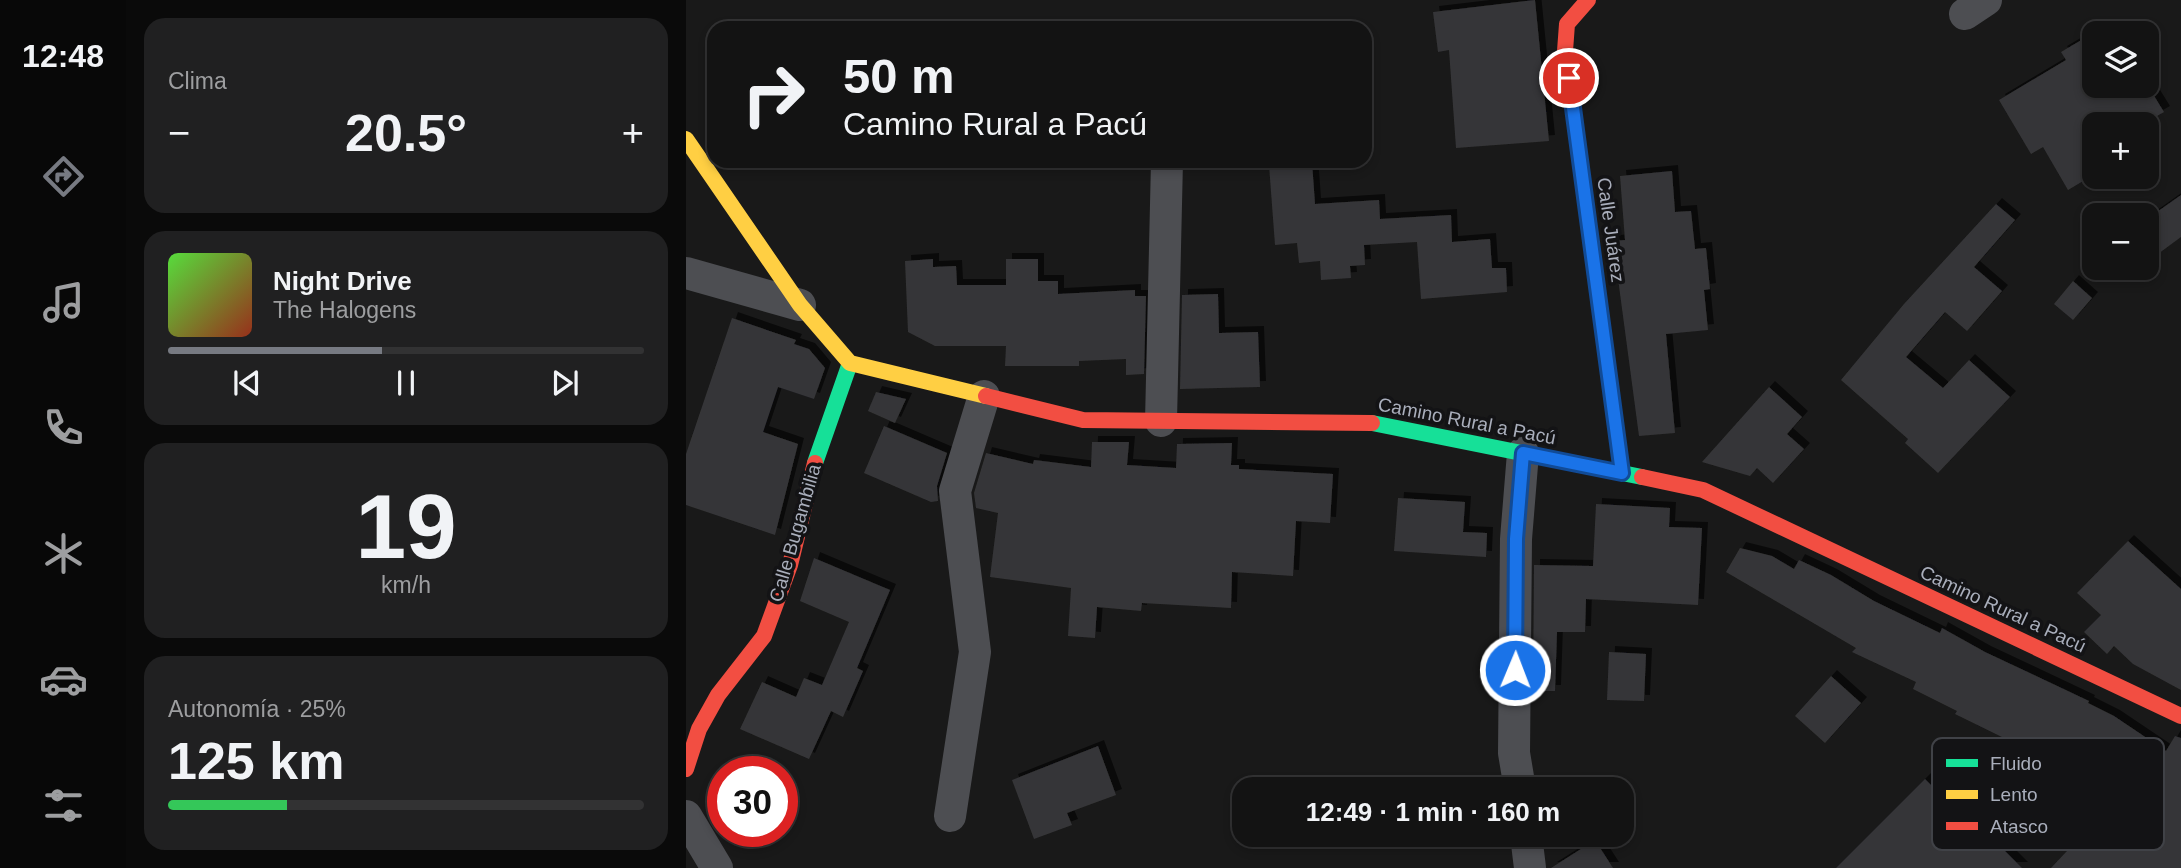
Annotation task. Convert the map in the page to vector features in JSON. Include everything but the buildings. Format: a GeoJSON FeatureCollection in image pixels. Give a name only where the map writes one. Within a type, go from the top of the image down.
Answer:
{"type":"FeatureCollection","features":[{"type":"Feature","properties":{"kind":"street","name":"Calle Juárez"},"geometry":{"type":"LineString","coordinates":[[1588,0],[1567,24],[1565,51],[1622,473]]}},
{"type":"Feature","properties":{"kind":"street"},"geometry":{"type":"LineString","coordinates":[[686,139],[800,305],[850,363]]}},
{"type":"Feature","properties":{"kind":"street"},"geometry":{"type":"LineString","coordinates":[[1161,421],[1167,168]]}},
{"type":"Feature","properties":{"kind":"street"},"geometry":{"type":"LineString","coordinates":[[686,273],[800,305]]}},
{"type":"Feature","properties":{"kind":"street","name":"Camino Rural a Pacú"},"geometry":{"type":"LineString","coordinates":[[850,363],[1083,420],[1380,423],[1703,490],[2181,716]]}},
{"type":"Feature","properties":{"kind":"street","name":"Calle Bugambilia"},"geometry":{"type":"LineString","coordinates":[[686,769],[699,729],[718,695],[764,636],[790,565],[816,457],[850,363]]}},
{"type":"Feature","properties":{"kind":"street"},"geometry":{"type":"LineString","coordinates":[[950,816],[975,652],[955,491],[984,396]]}},
{"type":"Feature","properties":{"kind":"street"},"geometry":{"type":"LineString","coordinates":[[1518,777],[1514,753],[1516,539],[1523,453]]}},
{"type":"Feature","properties":{"kind":"street"},"geometry":{"type":"LineString","coordinates":[[686,816],[717,868]]}},
{"type":"Feature","properties":{"kind":"street"},"geometry":{"type":"LineString","coordinates":[[1528,847],[1531,868]]}},
{"type":"Feature","properties":{"kind":"traffic: fast"},"geometry":{"type":"LineString","coordinates":[[815,463],[850,363]]}},
{"type":"Feature","properties":{"kind":"traffic: fast"},"geometry":{"type":"LineString","coordinates":[[1372,423],[1642,477]]}},
{"type":"Feature","properties":{"kind":"traffic: slow"},"geometry":{"type":"LineString","coordinates":[[686,139],[800,305],[850,363],[986,396]]}},
{"type":"Feature","properties":{"kind":"traffic: slow"},"geometry":{"type":"LineString","coordinates":[[1601,315],[1622,473]]}},
{"type":"Feature","properties":{"kind":"traffic: jam"},"geometry":{"type":"LineString","coordinates":[[1588,0],[1567,24],[1565,51],[1601,315]]}},
{"type":"Feature","properties":{"kind":"traffic: jam"},"geometry":{"type":"LineString","coordinates":[[986,396],[1083,420],[1372,423]]}},
{"type":"Feature","properties":{"kind":"traffic: jam"},"geometry":{"type":"LineString","coordinates":[[686,769],[699,729],[718,695],[764,636],[790,565],[815,463]]}},
{"type":"Feature","properties":{"kind":"traffic: jam"},"geometry":{"type":"LineString","coordinates":[[1642,477],[1703,490],[2181,716]]}},
{"type":"Feature","properties":{"kind":"route"},"geometry":{"type":"LineString","coordinates":[[1515,670],[1516,539],[1523,453],[1622,473],[1569,78]]}}]}
